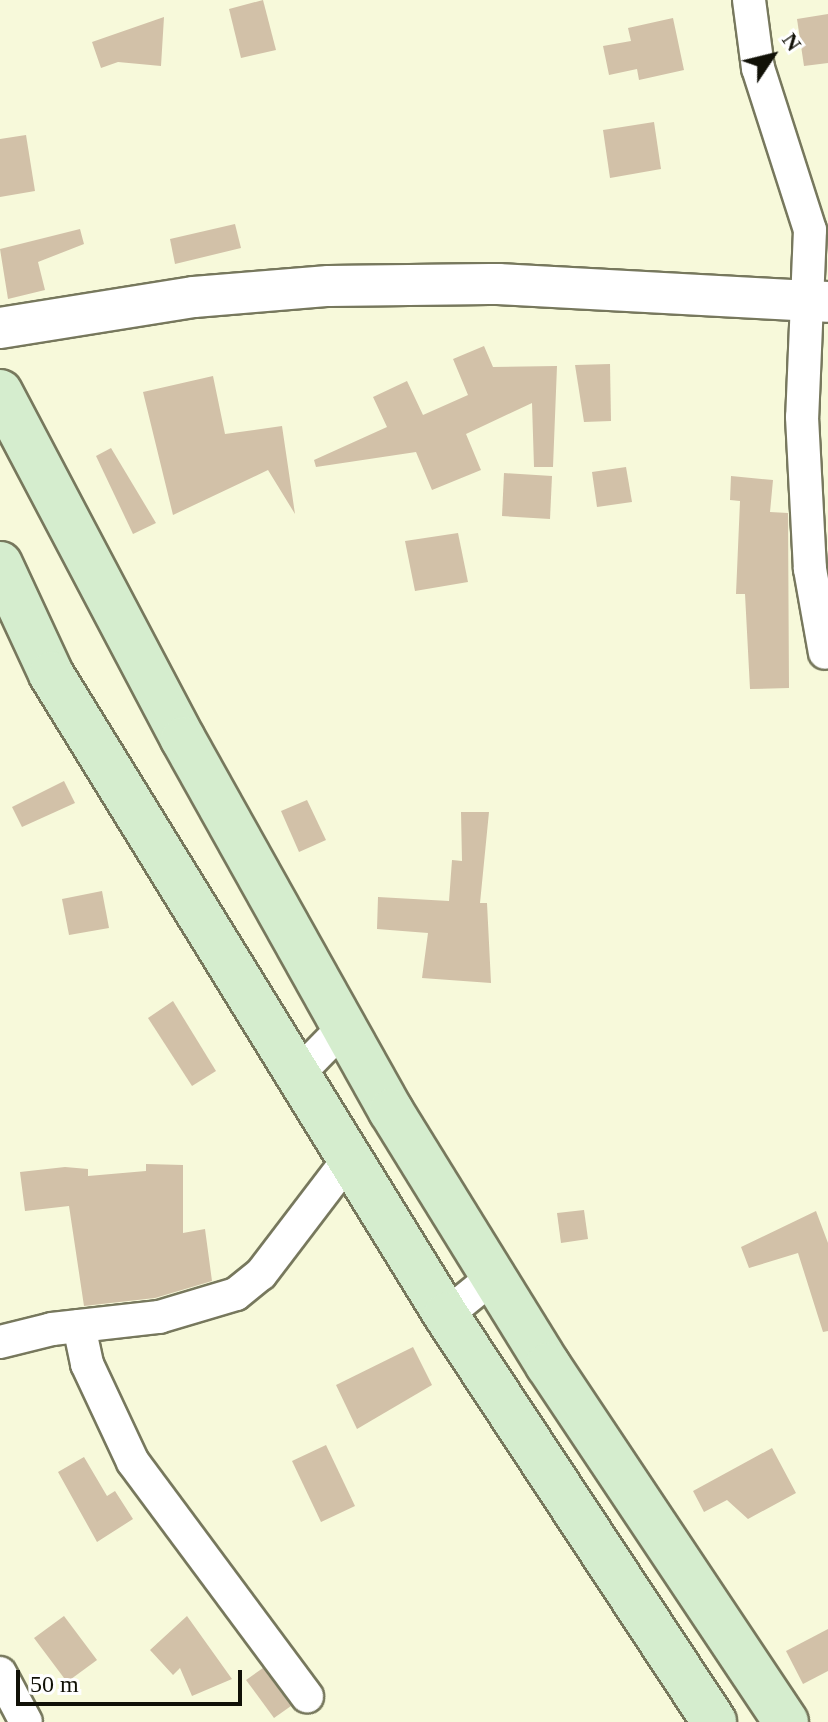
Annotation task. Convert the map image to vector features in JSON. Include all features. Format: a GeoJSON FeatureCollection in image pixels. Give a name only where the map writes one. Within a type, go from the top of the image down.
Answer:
{"type":"FeatureCollection","features":[{"type":"Feature","properties":{"kind":"main road"},"geometry":{"type":"LineString","coordinates":[[0,392],[343,1028],[494,1276],[786,1722]]}},
{"type":"Feature","properties":{"kind":"main road"},"geometry":{"type":"LineString","coordinates":[[0,564],[51,674],[446,1315],[714,1722]]}},
{"type":"Feature","properties":{"kind":"street"},"geometry":{"type":"LineString","coordinates":[[749,0],[758,68],[810,230],[822,312],[802,417],[810,569],[825,653]]}},
{"type":"Feature","properties":{"kind":"street"},"geometry":{"type":"LineString","coordinates":[[810,230],[828,204]]}},
{"type":"Feature","properties":{"kind":"street"},"geometry":{"type":"LineString","coordinates":[[0,328],[194,297],[329,286],[498,284],[822,312]]}},
{"type":"Feature","properties":{"kind":"street"},"geometry":{"type":"LineString","coordinates":[[298,1074],[343,1028]]}},
{"type":"Feature","properties":{"kind":"street"},"geometry":{"type":"LineString","coordinates":[[0,1342],[79,1326],[159,1317],[236,1294],[261,1274],[350,1157]]}},
{"type":"Feature","properties":{"kind":"street"},"geometry":{"type":"LineString","coordinates":[[446,1315],[494,1276]]}},
{"type":"Feature","properties":{"kind":"street"},"geometry":{"type":"LineString","coordinates":[[79,1326],[87,1364],[133,1462],[307,1696]]}},
{"type":"Feature","properties":{"kind":"street"},"geometry":{"type":"LineString","coordinates":[[0,1673],[26,1722]]}},
{"type":"Feature","properties":{"kind":"building"},"geometry":{"type":"Polygon","coordinates":[[[263,0],[276,50],[241,58],[229,9],[263,0]]]}},
{"type":"Feature","properties":{"kind":"building"},"geometry":{"type":"Polygon","coordinates":[[[828,14],[828,63],[804,66],[797,19],[828,14]]]}},
{"type":"Feature","properties":{"kind":"building"},"geometry":{"type":"Polygon","coordinates":[[[164,17],[161,66],[118,62],[101,68],[92,42],[164,17]]]}},
{"type":"Feature","properties":{"kind":"building"},"geometry":{"type":"Polygon","coordinates":[[[673,18],[684,70],[639,80],[637,69],[609,75],[603,46],[631,41],[628,28],[673,18]]]}},
{"type":"Feature","properties":{"kind":"building"},"geometry":{"type":"Polygon","coordinates":[[[654,122],[661,169],[610,178],[603,130],[654,122]]]}},
{"type":"Feature","properties":{"kind":"building"},"geometry":{"type":"Polygon","coordinates":[[[26,135],[35,191],[0,197],[0,139],[26,135]]]}},
{"type":"Feature","properties":{"kind":"building"},"geometry":{"type":"Polygon","coordinates":[[[235,224],[241,248],[175,264],[170,239],[235,224]]]}},
{"type":"Feature","properties":{"kind":"building"},"geometry":{"type":"Polygon","coordinates":[[[80,229],[84,244],[38,262],[45,290],[8,299],[0,249],[80,229]]]}},
{"type":"Feature","properties":{"kind":"building"},"geometry":{"type":"Polygon","coordinates":[[[484,346],[493,367],[557,366],[553,467],[534,467],[532,403],[466,434],[481,470],[432,490],[416,452],[316,467],[314,460],[387,427],[373,397],[407,381],[423,415],[468,395],[453,359],[484,346]]]}},
{"type":"Feature","properties":{"kind":"building"},"geometry":{"type":"Polygon","coordinates":[[[610,364],[611,421],[584,422],[575,365],[610,364]]]}},
{"type":"Feature","properties":{"kind":"building"},"geometry":{"type":"Polygon","coordinates":[[[213,376],[225,434],[282,426],[295,514],[268,470],[173,515],[143,392],[213,376]]]}},
{"type":"Feature","properties":{"kind":"building"},"geometry":{"type":"Polygon","coordinates":[[[111,448],[156,523],[133,534],[96,456],[111,448]]]}},
{"type":"Feature","properties":{"kind":"building"},"geometry":{"type":"Polygon","coordinates":[[[626,467],[632,502],[597,507],[592,472],[626,467]]]}},
{"type":"Feature","properties":{"kind":"building"},"geometry":{"type":"Polygon","coordinates":[[[504,473],[552,476],[550,519],[502,516],[504,473]]]}},
{"type":"Feature","properties":{"kind":"building"},"geometry":{"type":"Polygon","coordinates":[[[731,476],[773,480],[770,512],[788,513],[789,688],[750,689],[745,594],[736,594],[740,501],[730,500],[731,476]]]}},
{"type":"Feature","properties":{"kind":"building"},"geometry":{"type":"Polygon","coordinates":[[[458,533],[468,582],[415,591],[405,541],[458,533]]]}},
{"type":"Feature","properties":{"kind":"building"},"geometry":{"type":"Polygon","coordinates":[[[64,781],[75,803],[22,827],[12,807],[64,781]]]}},
{"type":"Feature","properties":{"kind":"building"},"geometry":{"type":"Polygon","coordinates":[[[307,800],[326,840],[299,852],[281,811],[307,800]]]}},
{"type":"Feature","properties":{"kind":"building"},"geometry":{"type":"Polygon","coordinates":[[[461,812],[489,812],[480,903],[487,903],[491,983],[422,978],[428,933],[377,929],[378,897],[449,901],[452,860],[462,861],[461,812]]]}},
{"type":"Feature","properties":{"kind":"building"},"geometry":{"type":"Polygon","coordinates":[[[102,891],[109,928],[69,935],[62,899],[102,891]]]}},
{"type":"Feature","properties":{"kind":"building"},"geometry":{"type":"Polygon","coordinates":[[[173,1001],[216,1071],[192,1086],[148,1018],[173,1001]]]}},
{"type":"Feature","properties":{"kind":"building"},"geometry":{"type":"Polygon","coordinates":[[[146,1164],[183,1165],[183,1233],[205,1229],[212,1281],[155,1298],[84,1306],[69,1206],[25,1211],[20,1172],[65,1167],[88,1169],[88,1176],[146,1171],[146,1164]]]}},
{"type":"Feature","properties":{"kind":"building"},"geometry":{"type":"Polygon","coordinates":[[[584,1210],[588,1239],[561,1243],[557,1213],[584,1210]]]}},
{"type":"Feature","properties":{"kind":"building"},"geometry":{"type":"Polygon","coordinates":[[[816,1211],[828,1243],[828,1331],[823,1332],[798,1253],[749,1268],[741,1247],[816,1211]]]}},
{"type":"Feature","properties":{"kind":"building"},"geometry":{"type":"Polygon","coordinates":[[[413,1347],[432,1385],[357,1429],[336,1385],[413,1347]]]}},
{"type":"Feature","properties":{"kind":"building"},"geometry":{"type":"Polygon","coordinates":[[[326,1445],[355,1506],[321,1522],[292,1461],[326,1445]]]}},
{"type":"Feature","properties":{"kind":"building"},"geometry":{"type":"Polygon","coordinates":[[[772,1448],[796,1493],[748,1519],[727,1500],[704,1512],[693,1491],[772,1448]]]}},
{"type":"Feature","properties":{"kind":"building"},"geometry":{"type":"Polygon","coordinates":[[[84,1457],[107,1496],[115,1491],[133,1519],[97,1542],[58,1472],[84,1457]]]}},
{"type":"Feature","properties":{"kind":"building"},"geometry":{"type":"Polygon","coordinates":[[[64,1616],[97,1660],[67,1682],[34,1638],[64,1616]]]}},
{"type":"Feature","properties":{"kind":"building"},"geometry":{"type":"Polygon","coordinates":[[[187,1616],[232,1679],[192,1696],[180,1668],[173,1675],[150,1650],[187,1616]]]}},
{"type":"Feature","properties":{"kind":"building"},"geometry":{"type":"Polygon","coordinates":[[[828,1629],[828,1671],[803,1684],[786,1651],[828,1629]]]}},
{"type":"Feature","properties":{"kind":"building"},"geometry":{"type":"Polygon","coordinates":[[[263,1668],[291,1706],[274,1718],[246,1680],[263,1668]]]}}]}
